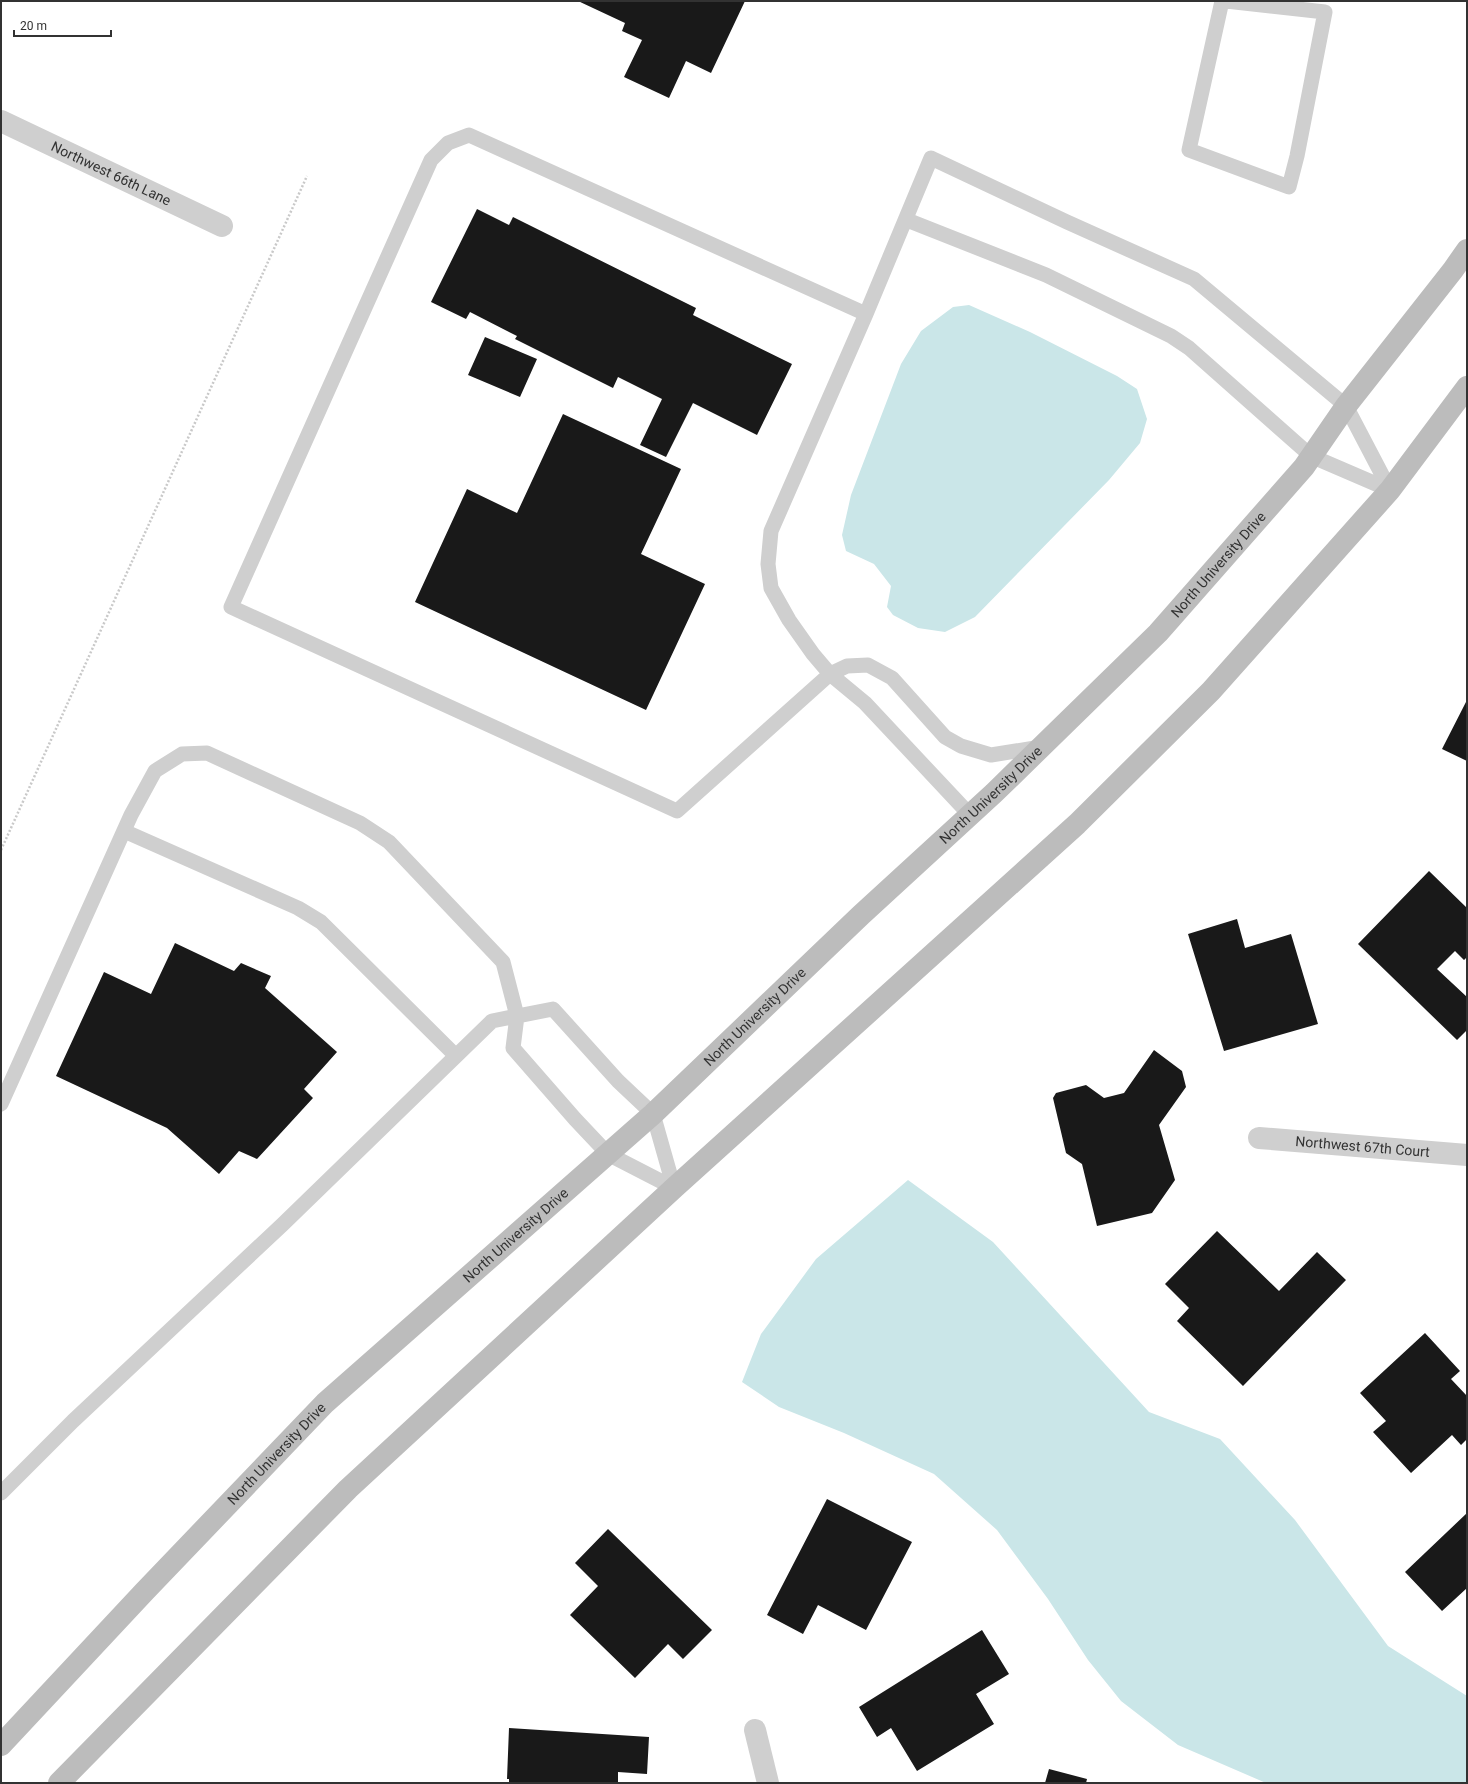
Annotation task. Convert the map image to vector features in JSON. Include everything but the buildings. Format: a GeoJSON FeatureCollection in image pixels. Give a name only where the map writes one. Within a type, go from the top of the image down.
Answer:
{"type":"FeatureCollection","features":[{"type":"Feature","properties":{"kind":"main road","name":"North University Drive"},"geometry":{"type":"LineString","coordinates":[[1,1745],[144,1592],[325,1403],[653,1114],[861,915],[970,815],[1158,632],[1304,467],[1346,406],[1467,250]]}},
{"type":"Feature","properties":{"kind":"main road"},"geometry":{"type":"LineString","coordinates":[[59,1783],[348,1489],[674,1188],[1077,824],[1211,691],[1390,490],[1467,387]]}},
{"type":"Feature","properties":{"kind":"street","name":"Northwest 66th Lane"},"geometry":{"type":"LineString","coordinates":[[1,121],[222,226]]}},
{"type":"Feature","properties":{"kind":"street","name":"Northwest 67th Court"},"geometry":{"type":"LineString","coordinates":[[1259,1138],[1467,1154]]}},
{"type":"Feature","properties":{"kind":"street"},"geometry":{"type":"LineString","coordinates":[[755,1730],[768,1783]]}},
{"type":"Feature","properties":{"kind":"lane"},"geometry":{"type":"LineString","coordinates":[[1222,1],[1189,150],[1289,187],[1297,156],[1325,12],[1226,1]]}},
{"type":"Feature","properties":{"kind":"lane"},"geometry":{"type":"LineString","coordinates":[[866,314],[469,135],[448,142],[431,160],[231,607],[677,811],[830,674],[847,666],[868,665],[892,678],[945,737],[962,746],[991,755],[1041,747]]}},
{"type":"Feature","properties":{"kind":"lane"},"geometry":{"type":"LineString","coordinates":[[970,815],[865,703],[830,674],[813,654],[789,620],[771,588],[768,564],[771,531],[907,220],[931,158],[1067,222],[1194,279],[1346,406],[1390,490]]}},
{"type":"Feature","properties":{"kind":"lane"},"geometry":{"type":"LineString","coordinates":[[907,220],[1046,275],[1171,336],[1189,348],[1311,456],[1390,490]]}},
{"type":"Feature","properties":{"kind":"lane"},"geometry":{"type":"LineString","coordinates":[[1,1104],[124,831],[155,771],[182,754],[208,753],[360,823],[389,842],[503,962],[517,1016],[513,1048],[575,1120],[608,1154],[674,1188]]}},
{"type":"Feature","properties":{"kind":"lane"},"geometry":{"type":"LineString","coordinates":[[124,831],[298,908],[321,922],[456,1056]]}},
{"type":"Feature","properties":{"kind":"lane"},"geometry":{"type":"LineString","coordinates":[[1,1493],[73,1420],[282,1225],[492,1021],[553,1009],[618,1081],[653,1114],[674,1188]]}},
{"type":"Feature","properties":{"kind":"path"},"geometry":{"type":"LineString","coordinates":[[1,850],[307,176]]}},
{"type":"Feature","properties":{"kind":"water"},"geometry":{"type":"Polygon","coordinates":[[[969,305],[1030,332],[1117,376],[1137,389],[1147,419],[1140,443],[1109,480],[975,617],[945,632],[918,628],[893,615],[887,607],[891,586],[874,564],[846,551],[842,535],[851,495],[901,364],[921,331],[953,307],[969,305]]]}},
{"type":"Feature","properties":{"kind":"water"},"geometry":{"type":"Polygon","coordinates":[[[908,1180],[993,1242],[1149,1412],[1220,1439],[1295,1520],[1388,1646],[1467,1696],[1467,1783],[1266,1783],[1178,1745],[1121,1701],[1088,1660],[1048,1599],[997,1530],[934,1474],[844,1433],[779,1407],[742,1382],[761,1334],[816,1259],[908,1180]]]}}]}
